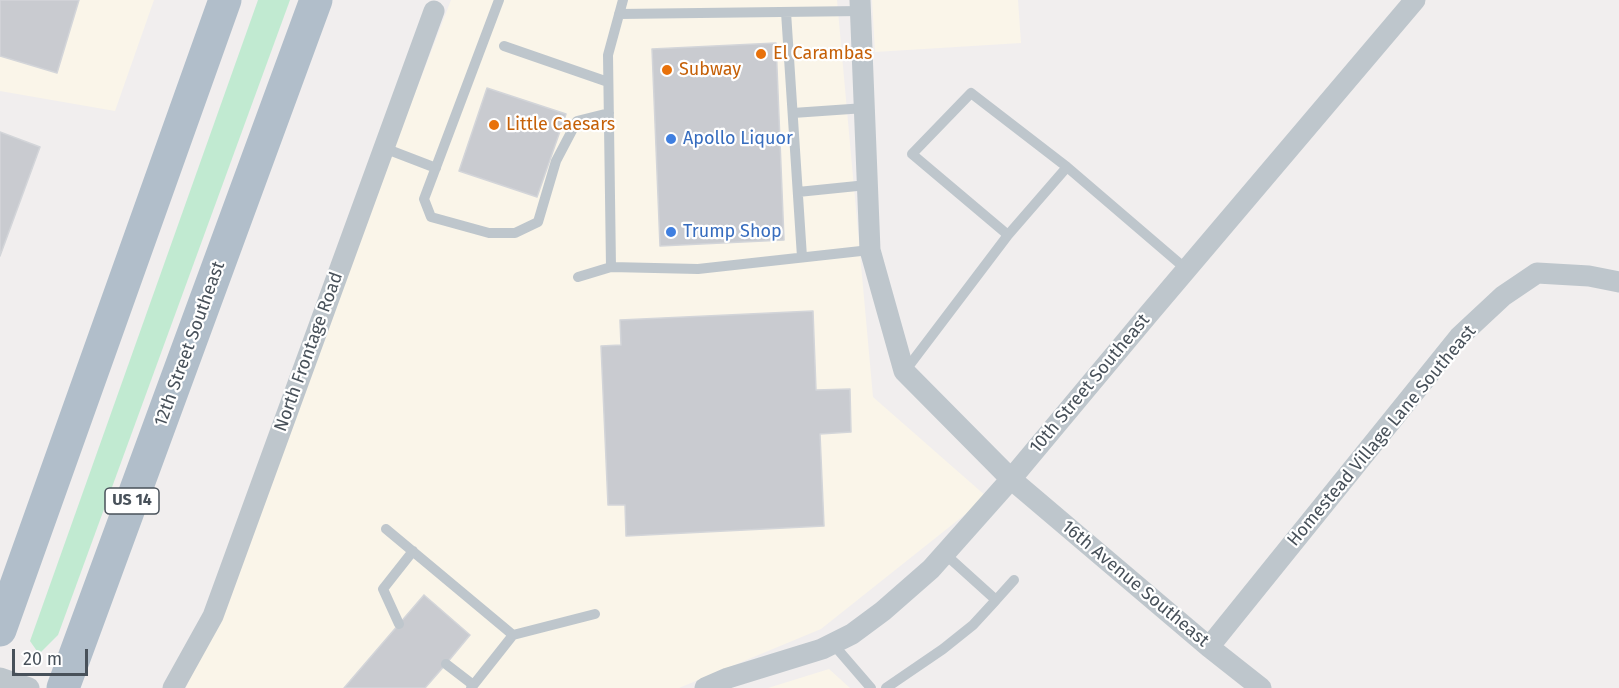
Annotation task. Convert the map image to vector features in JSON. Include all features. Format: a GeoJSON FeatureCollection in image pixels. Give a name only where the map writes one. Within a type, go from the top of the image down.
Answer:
{"type":"FeatureCollection","features":[{"type":"Feature","properties":{"kind":"main road"},"geometry":{"type":"LineString","coordinates":[[0,630],[225,0]]}},
{"type":"Feature","properties":{"kind":"main road","name":"12th Street Southeast"},"geometry":{"type":"LineString","coordinates":[[63,688],[316,0]]}},
{"type":"Feature","properties":{"kind":"street","name":"10th Street Southeast"},"geometry":{"type":"LineString","coordinates":[[705,688],[728,678],[822,649],[852,634],[883,611],[931,569],[1011,479],[1415,0]]}},
{"type":"Feature","properties":{"kind":"street"},"geometry":{"type":"LineString","coordinates":[[861,5],[870,250],[904,371]]}},
{"type":"Feature","properties":{"kind":"street","name":"North Frontage Road"},"geometry":{"type":"LineString","coordinates":[[173,688],[213,616],[434,12]]}},
{"type":"Feature","properties":{"kind":"street","name":"Homestead Village Lane Southeast"},"geometry":{"type":"LineString","coordinates":[[1209,646],[1460,337],[1503,296],[1537,273],[1589,276],[1619,282]]}},
{"type":"Feature","properties":{"kind":"street","name":"16th Avenue Southeast"},"geometry":{"type":"LineString","coordinates":[[904,371],[1011,479],[1261,688]]}},
{"type":"Feature","properties":{"kind":"street"},"geometry":{"type":"LineString","coordinates":[[0,678],[28,688]]}},
{"type":"Feature","properties":{"kind":"lane"},"geometry":{"type":"LineString","coordinates":[[498,0],[424,199],[431,217],[489,233],[516,233],[537,222],[556,161],[577,121],[609,113]]}},
{"type":"Feature","properties":{"kind":"lane"},"geometry":{"type":"LineString","coordinates":[[611,267],[608,55],[623,0]]}},
{"type":"Feature","properties":{"kind":"lane"},"geometry":{"type":"LineString","coordinates":[[619,14],[786,12],[861,5]]}},
{"type":"Feature","properties":{"kind":"lane"},"geometry":{"type":"LineString","coordinates":[[786,12],[802,257]]}},
{"type":"Feature","properties":{"kind":"lane"},"geometry":{"type":"LineString","coordinates":[[504,46],[608,82]]}},
{"type":"Feature","properties":{"kind":"lane"},"geometry":{"type":"LineString","coordinates":[[1008,235],[912,154],[971,93],[1067,167],[1186,269]]}},
{"type":"Feature","properties":{"kind":"lane"},"geometry":{"type":"LineString","coordinates":[[793,113],[865,108]]}},
{"type":"Feature","properties":{"kind":"lane"},"geometry":{"type":"LineString","coordinates":[[384,148],[436,168]]}},
{"type":"Feature","properties":{"kind":"lane"},"geometry":{"type":"LineString","coordinates":[[904,371],[1008,235],[1067,167]]}},
{"type":"Feature","properties":{"kind":"lane"},"geometry":{"type":"LineString","coordinates":[[798,192],[867,185]]}},
{"type":"Feature","properties":{"kind":"lane"},"geometry":{"type":"LineString","coordinates":[[578,277],[611,267],[698,269],[870,250]]}},
{"type":"Feature","properties":{"kind":"lane"},"geometry":{"type":"LineString","coordinates":[[386,529],[513,635]]}},
{"type":"Feature","properties":{"kind":"lane"},"geometry":{"type":"LineString","coordinates":[[399,624],[383,589],[413,551]]}},
{"type":"Feature","properties":{"kind":"lane"},"geometry":{"type":"LineString","coordinates":[[945,554],[996,600]]}},
{"type":"Feature","properties":{"kind":"lane"},"geometry":{"type":"LineString","coordinates":[[886,688],[943,650],[973,625],[1014,580]]}},
{"type":"Feature","properties":{"kind":"lane"},"geometry":{"type":"LineString","coordinates":[[446,664],[471,686],[513,635],[595,614]]}},
{"type":"Feature","properties":{"kind":"lane"},"geometry":{"type":"LineString","coordinates":[[833,644],[871,688]]}},
{"type":"Feature","properties":{"kind":"shaded area"},"geometry":{"type":"Polygon","coordinates":[[[0,0],[154,0],[115,111],[0,91],[0,0]]]}},
{"type":"Feature","properties":{"kind":"shaded area"},"geometry":{"type":"Polygon","coordinates":[[[451,0],[837,0],[873,397],[987,497],[821,629],[679,688],[186,688],[451,0]]]}},
{"type":"Feature","properties":{"kind":"shaded area"},"geometry":{"type":"Polygon","coordinates":[[[872,0],[1018,0],[1021,43],[875,52],[872,0]]]}},
{"type":"Feature","properties":{"kind":"shaded area"},"geometry":{"type":"Polygon","coordinates":[[[829,669],[850,688],[768,688],[829,669]]]}},
{"type":"Feature","properties":{"kind":"green space"},"geometry":{"type":"Polygon","coordinates":[[[258,0],[290,0],[58,635],[39,654],[30,641],[258,0]]]}},
{"type":"Feature","properties":{"kind":"building"},"geometry":{"type":"Polygon","coordinates":[[[0,0],[79,0],[57,73],[0,56],[0,0]]]}},
{"type":"Feature","properties":{"kind":"building"},"geometry":{"type":"Polygon","coordinates":[[[776,43],[784,240],[660,246],[652,49],[776,43]]]}},
{"type":"Feature","properties":{"kind":"building"},"geometry":{"type":"Polygon","coordinates":[[[487,88],[566,114],[537,197],[459,171],[487,88]]]}},
{"type":"Feature","properties":{"kind":"building"},"geometry":{"type":"Polygon","coordinates":[[[0,132],[40,147],[0,256],[0,132]]]}},
{"type":"Feature","properties":{"kind":"building"},"geometry":{"type":"Polygon","coordinates":[[[813,311],[816,390],[850,389],[851,432],[820,434],[824,526],[626,536],[625,505],[608,505],[601,346],[621,345],[620,320],[813,311]]]}},
{"type":"Feature","properties":{"kind":"building"},"geometry":{"type":"Polygon","coordinates":[[[424,595],[470,635],[446,664],[425,688],[344,688],[424,595]]]}},
{"type":"Feature","properties":{"kind":"place","name":"El Carambas"},"geometry":{"type":"Point","coordinates":[761,54]}},
{"type":"Feature","properties":{"kind":"place","name":"Subway"},"geometry":{"type":"Point","coordinates":[667,70]}},
{"type":"Feature","properties":{"kind":"place","name":"Little Caesars"},"geometry":{"type":"Point","coordinates":[494,125]}},
{"type":"Feature","properties":{"kind":"place","name":"Apollo Liquor"},"geometry":{"type":"Point","coordinates":[671,139]}},
{"type":"Feature","properties":{"kind":"place","name":"Trump Shop"},"geometry":{"type":"Point","coordinates":[671,232]}}]}
